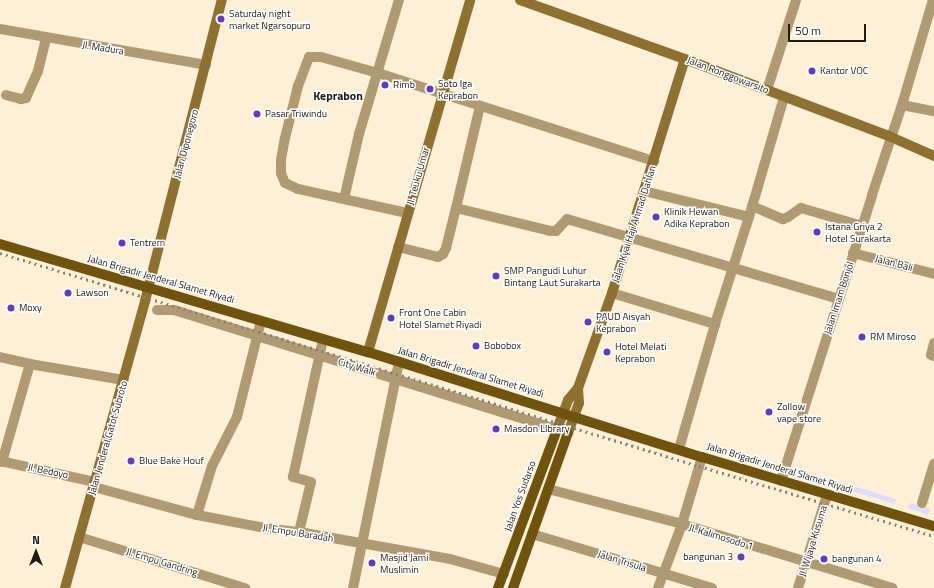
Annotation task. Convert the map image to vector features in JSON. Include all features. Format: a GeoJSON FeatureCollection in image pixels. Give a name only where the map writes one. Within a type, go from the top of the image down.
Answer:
{"type":"FeatureCollection","features":[{"type":"Feature","properties":{"kind":"main road","name":"Jalan Diponegoro"},"geometry":{"type":"LineString","coordinates":[[149,287],[222,0]]}},
{"type":"Feature","properties":{"kind":"main road","name":"Jl. Teuku Umar"},"geometry":{"type":"LineString","coordinates":[[368,352],[441,94],[470,0]]}},
{"type":"Feature","properties":{"kind":"main road","name":"Jalan Ronggowarsito"},"geometry":{"type":"LineString","coordinates":[[520,0],[685,59],[891,137],[934,156]]}},
{"type":"Feature","properties":{"kind":"main road","name":"Jalan Kyai Haji Ahmad Dahlan"},"geometry":{"type":"LineString","coordinates":[[563,412],[568,400],[578,388],[612,294],[685,59]]}},
{"type":"Feature","properties":{"kind":"main road","name":"Jalan Brigadir Jenderal Slamet Riyadi"},"geometry":{"type":"LineString","coordinates":[[0,244],[368,352],[490,391],[563,412],[702,457],[934,526]]}},
{"type":"Feature","properties":{"kind":"main road","name":"Jalan Jenderal Gatot Subroto"},"geometry":{"type":"LineString","coordinates":[[65,588],[149,287]]}},
{"type":"Feature","properties":{"kind":"main road","name":"Jalan Kyai Haji Ahmad Dahlan"},"geometry":{"type":"LineString","coordinates":[[575,416],[579,403],[578,388]]}},
{"type":"Feature","properties":{"kind":"main road","name":"Jalan Yos Sudarso"},"geometry":{"type":"LineString","coordinates":[[498,588],[563,412]]}},
{"type":"Feature","properties":{"kind":"main road"},"geometry":{"type":"LineString","coordinates":[[512,588],[575,416]]}},
{"type":"Feature","properties":{"kind":"street"},"geometry":{"type":"LineString","coordinates":[[344,199],[359,134],[399,0]]}},
{"type":"Feature","properties":{"kind":"street"},"geometry":{"type":"LineString","coordinates":[[767,90],[796,0]]}},
{"type":"Feature","properties":{"kind":"street","name":"Jalan Imam Bonjol"},"geometry":{"type":"LineString","coordinates":[[781,481],[853,252],[902,105],[929,32],[933,0]]}},
{"type":"Feature","properties":{"kind":"street","name":"Jl. Madura"},"geometry":{"type":"LineString","coordinates":[[0,29],[206,65]]}},
{"type":"Feature","properties":{"kind":"street"},"geometry":{"type":"LineString","coordinates":[[6,95],[23,99],[26,98],[38,71],[46,38]]}},
{"type":"Feature","properties":{"kind":"street"},"geometry":{"type":"LineString","coordinates":[[407,213],[298,189],[285,183],[281,174],[281,160],[285,138],[298,86],[307,60],[311,56],[321,56],[378,73],[654,161]]}},
{"type":"Feature","properties":{"kind":"street"},"geometry":{"type":"LineString","coordinates":[[679,449],[715,324],[749,217],[784,97]]}},
{"type":"Feature","properties":{"kind":"street"},"geometry":{"type":"LineString","coordinates":[[902,105],[934,111]]}},
{"type":"Feature","properties":{"kind":"street"},"geometry":{"type":"LineString","coordinates":[[398,247],[438,257],[443,254],[446,248],[456,208],[480,106]]}},
{"type":"Feature","properties":{"kind":"street"},"geometry":{"type":"LineString","coordinates":[[644,191],[749,217]]}},
{"type":"Feature","properties":{"kind":"street"},"geometry":{"type":"LineString","coordinates":[[752,206],[782,218],[788,218],[801,208],[862,226]]}},
{"type":"Feature","properties":{"kind":"street"},"geometry":{"type":"LineString","coordinates":[[456,208],[550,231],[556,231],[567,218],[838,299]]}},
{"type":"Feature","properties":{"kind":"street","name":"Jalan Bali"},"geometry":{"type":"LineString","coordinates":[[853,252],[934,274]]}},
{"type":"Feature","properties":{"kind":"street"},"geometry":{"type":"LineString","coordinates":[[612,294],[715,324]]}},
{"type":"Feature","properties":{"kind":"street","name":"City Walk"},"geometry":{"type":"LineString","coordinates":[[157,310],[174,310],[557,429]]}},
{"type":"Feature","properties":{"kind":"street"},"geometry":{"type":"LineString","coordinates":[[198,515],[212,466],[237,417],[262,321]]}},
{"type":"Feature","properties":{"kind":"street"},"geometry":{"type":"LineString","coordinates":[[299,532],[311,482],[293,477],[323,339]]}},
{"type":"Feature","properties":{"kind":"street"},"geometry":{"type":"LineString","coordinates":[[934,343],[931,355],[934,356]]}},
{"type":"Feature","properties":{"kind":"street"},"geometry":{"type":"LineString","coordinates":[[0,357],[30,364],[124,380]]}},
{"type":"Feature","properties":{"kind":"street"},"geometry":{"type":"LineString","coordinates":[[353,588],[399,362]]}},
{"type":"Feature","properties":{"kind":"street"},"geometry":{"type":"LineString","coordinates":[[1,461],[30,364]]}},
{"type":"Feature","properties":{"kind":"street"},"geometry":{"type":"LineString","coordinates":[[486,406],[490,391]]}},
{"type":"Feature","properties":{"kind":"street"},"geometry":{"type":"LineString","coordinates":[[658,588],[682,524],[702,457]]}},
{"type":"Feature","properties":{"kind":"street","name":"Jl. Bedoyo"},"geometry":{"type":"LineString","coordinates":[[1,461],[94,484]]}},
{"type":"Feature","properties":{"kind":"street"},"geometry":{"type":"LineString","coordinates":[[922,503],[934,464]]}},
{"type":"Feature","properties":{"kind":"street","name":"Jl. Empu Baradah"},"geometry":{"type":"LineString","coordinates":[[94,484],[198,515],[265,528],[299,532],[450,559],[504,574]]}},
{"type":"Feature","properties":{"kind":"street","name":"Jl. Kalimosodo 1"},"geometry":{"type":"LineString","coordinates":[[548,489],[682,524],[806,563],[893,588]]}},
{"type":"Feature","properties":{"kind":"street","name":"Jl. Wijaya Kusuma"},"geometry":{"type":"LineString","coordinates":[[798,588],[827,495]]}},
{"type":"Feature","properties":{"kind":"street","name":"Jalan Trisula"},"geometry":{"type":"LineString","coordinates":[[532,534],[712,588]]}},
{"type":"Feature","properties":{"kind":"street","name":"Jl. Empu Gandring"},"geometry":{"type":"LineString","coordinates":[[79,537],[245,588]]}},
{"type":"Feature","properties":{"kind":"shaded area"},"geometry":{"type":"Polygon","coordinates":[[[794,468],[896,499],[895,504],[793,473],[794,468]]]}},
{"type":"Feature","properties":{"kind":"shaded area"},"geometry":{"type":"Polygon","coordinates":[[[910,503],[930,508],[928,515],[907,508],[910,503]]]}},
{"type":"Feature","properties":{"kind":"railway"},"geometry":{"type":"LineString","coordinates":[[0,253],[934,536]]}},
{"type":"Feature","properties":{"kind":"place","name":"Saturday night market Ngarsopuro"},"geometry":{"type":"Point","coordinates":[221,19]}},
{"type":"Feature","properties":{"kind":"place","name":"Kantor VOC"},"geometry":{"type":"Point","coordinates":[812,71]}},
{"type":"Feature","properties":{"kind":"place","name":"Rimb"},"geometry":{"type":"Point","coordinates":[385,85]}},
{"type":"Feature","properties":{"kind":"place","name":"Soto Iga Keprabon"},"geometry":{"type":"Point","coordinates":[430,89]}},
{"type":"Feature","properties":{"kind":"place","name":"Pasar Triwindu"},"geometry":{"type":"Point","coordinates":[257,114]}},
{"type":"Feature","properties":{"kind":"place","name":"Klinik Hewan Adika Keprabon"},"geometry":{"type":"Point","coordinates":[656,217]}},
{"type":"Feature","properties":{"kind":"place","name":"Istana Griya 2 Hotel Surakarta"},"geometry":{"type":"Point","coordinates":[817,232]}},
{"type":"Feature","properties":{"kind":"place","name":"Tentrem"},"geometry":{"type":"Point","coordinates":[122,243]}},
{"type":"Feature","properties":{"kind":"place","name":"SMP Pangudi Luhur Bintang Laut Surakarta"},"geometry":{"type":"Point","coordinates":[496,276]}},
{"type":"Feature","properties":{"kind":"place","name":"Lawson"},"geometry":{"type":"Point","coordinates":[68,293]}},
{"type":"Feature","properties":{"kind":"place","name":"Moxy"},"geometry":{"type":"Point","coordinates":[11,308]}},
{"type":"Feature","properties":{"kind":"place","name":"Front One Cabin Hotel Slamet Riyadi"},"geometry":{"type":"Point","coordinates":[391,318]}},
{"type":"Feature","properties":{"kind":"place","name":"PAUD Aisyah Keprabon"},"geometry":{"type":"Point","coordinates":[588,322]}},
{"type":"Feature","properties":{"kind":"place","name":"RM Miroso"},"geometry":{"type":"Point","coordinates":[862,337]}},
{"type":"Feature","properties":{"kind":"place","name":"Bobobox"},"geometry":{"type":"Point","coordinates":[476,346]}},
{"type":"Feature","properties":{"kind":"place","name":"Hotel Melati Keprabon"},"geometry":{"type":"Point","coordinates":[607,352]}},
{"type":"Feature","properties":{"kind":"place","name":"Zollow vape store"},"geometry":{"type":"Point","coordinates":[769,412]}},
{"type":"Feature","properties":{"kind":"place","name":"Masdon LIbrary"},"geometry":{"type":"Point","coordinates":[496,429]}},
{"type":"Feature","properties":{"kind":"place","name":"Blue Bake Houf"},"geometry":{"type":"Point","coordinates":[131,461]}},
{"type":"Feature","properties":{"kind":"place","name":"bangunan 3"},"geometry":{"type":"Point","coordinates":[741,557]}},
{"type":"Feature","properties":{"kind":"place","name":"bangunan 4"},"geometry":{"type":"Point","coordinates":[824,559]}},
{"type":"Feature","properties":{"kind":"place","name":"Masjid Jami Muslimin"},"geometry":{"type":"Point","coordinates":[372,563]}},
{"type":"Feature","properties":{"kind":"district","name":"Keprabon"},"geometry":{"type":"Point","coordinates":[338,96]}}]}
